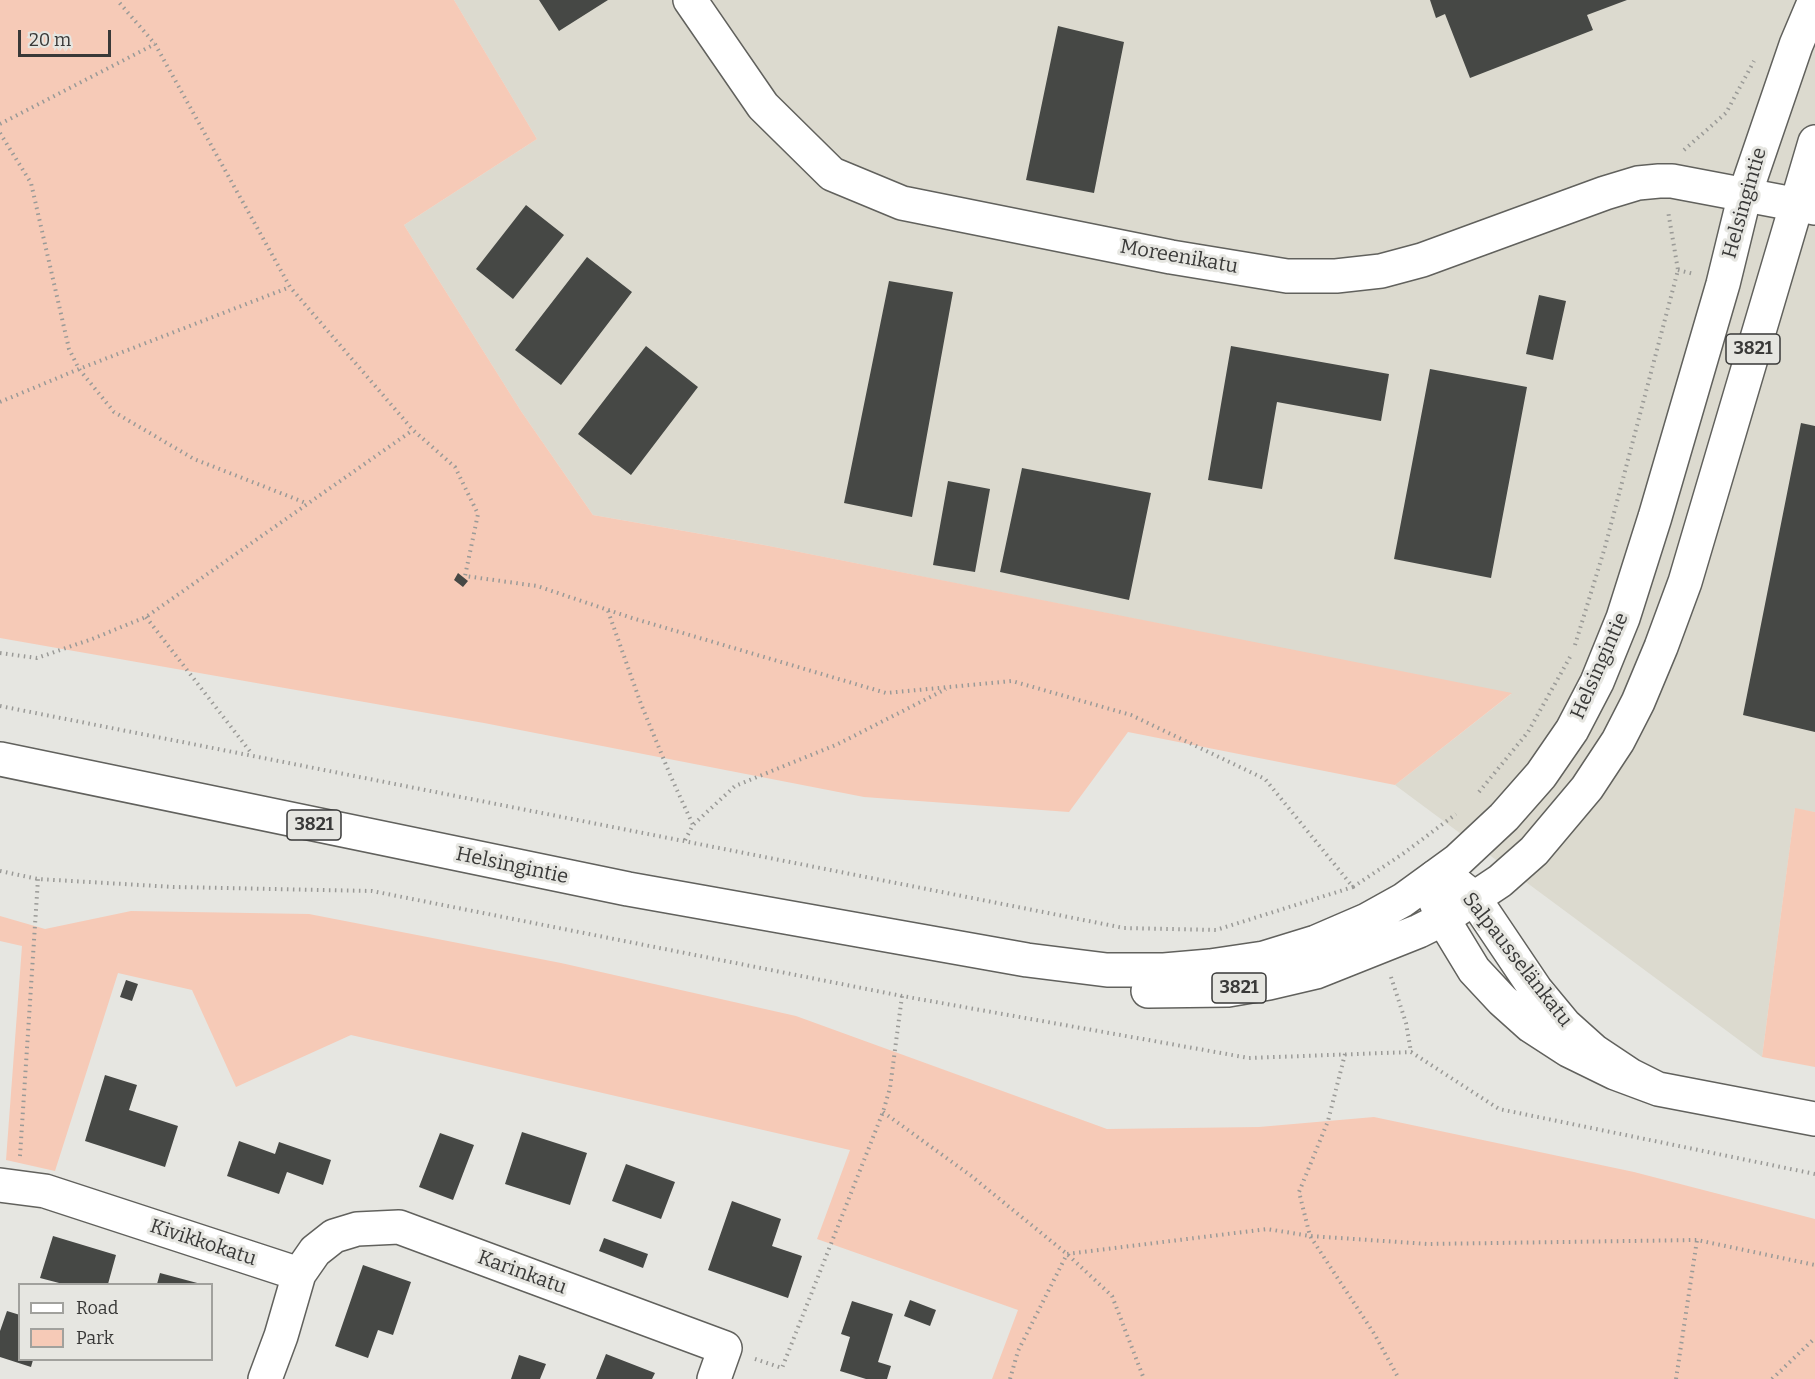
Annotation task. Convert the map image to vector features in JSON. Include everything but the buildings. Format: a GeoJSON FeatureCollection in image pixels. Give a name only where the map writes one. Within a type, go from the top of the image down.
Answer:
{"type":"FeatureCollection","features":[{"type":"Feature","properties":{"kind":"main road","name":"Moreenikatu"},"geometry":{"type":"LineString","coordinates":[[690,0],[763,106],[832,174],[902,203],[1171,257],[1287,276],[1347,275],[1381,271],[1422,260],[1638,183],[1672,181],[1805,206]]}},
{"type":"Feature","properties":{"kind":"main road","name":"Helsingintie"},"geometry":{"type":"LineString","coordinates":[[1373,934],[1402,900],[1458,860],[1504,817],[1541,775],[1572,730],[1598,682],[1623,618],[1653,524],[1723,284],[1745,194],[1796,45],[1815,0]]}},
{"type":"Feature","properties":{"kind":"main road","name":"Helsingintie"},"geometry":{"type":"LineString","coordinates":[[0,759],[628,889],[1027,960],[1107,970],[1164,970],[1264,958],[1316,942],[1373,934],[1443,919],[1509,874],[1534,851],[1587,788],[1638,702],[1685,582],[1805,206],[1815,142]]}},
{"type":"Feature","properties":{"kind":"main road","name":"Salpausselänkatu"},"geometry":{"type":"LineString","coordinates":[[1658,1089],[1630,1075],[1594,1051],[1565,1025],[1536,990],[1474,898],[1454,882],[1435,877],[1435,900],[1443,919],[1474,970],[1531,1026],[1568,1050],[1658,1089],[1815,1119]]}},
{"type":"Feature","properties":{"kind":"main road","name":"Kivikkokatu"},"geometry":{"type":"LineString","coordinates":[[9,1186],[45,1191],[299,1274]]}},
{"type":"Feature","properties":{"kind":"main road","name":"Karinkatu"},"geometry":{"type":"LineString","coordinates":[[299,1274],[315,1251],[334,1236],[357,1229],[399,1227],[725,1348]]}},
{"type":"Feature","properties":{"kind":"main road"},"geometry":{"type":"LineString","coordinates":[[265,1379],[281,1336],[299,1274]]}},
{"type":"Feature","properties":{"kind":"main road"},"geometry":{"type":"LineString","coordinates":[[714,1379],[725,1348]]}},
{"type":"Feature","properties":{"kind":"path"},"geometry":{"type":"LineString","coordinates":[[117,0],[155,45],[290,287],[413,430],[455,467],[478,514],[465,576],[537,586],[608,610],[886,693],[1012,681],[1131,715],[1264,779],[1353,886],[1403,1014],[1411,1052]]}},
{"type":"Feature","properties":{"kind":"path"},"geometry":{"type":"LineString","coordinates":[[0,124],[155,45]]}},
{"type":"Feature","properties":{"kind":"path"},"geometry":{"type":"LineString","coordinates":[[1680,153],[1726,113],[1759,52]]}},
{"type":"Feature","properties":{"kind":"path"},"geometry":{"type":"LineString","coordinates":[[0,133],[31,183],[69,349],[79,369],[114,412],[194,459],[306,503]]}},
{"type":"Feature","properties":{"kind":"path"},"geometry":{"type":"LineString","coordinates":[[1477,795],[1528,732],[1572,653],[1605,547],[1678,270],[1667,206]]}},
{"type":"Feature","properties":{"kind":"path"},"geometry":{"type":"LineString","coordinates":[[0,402],[290,287]]}},
{"type":"Feature","properties":{"kind":"path"},"geometry":{"type":"LineString","coordinates":[[0,653],[37,658],[146,617],[413,430]]}},
{"type":"Feature","properties":{"kind":"path"},"geometry":{"type":"LineString","coordinates":[[608,610],[641,704],[693,825]]}},
{"type":"Feature","properties":{"kind":"path"},"geometry":{"type":"LineString","coordinates":[[146,617],[252,755]]}},
{"type":"Feature","properties":{"kind":"path"},"geometry":{"type":"LineString","coordinates":[[685,841],[693,825],[735,786],[838,744],[950,687]]}},
{"type":"Feature","properties":{"kind":"path"},"geometry":{"type":"LineString","coordinates":[[0,706],[1124,928],[1216,930],[1353,886],[1404,853],[1460,811]]}},
{"type":"Feature","properties":{"kind":"path"},"geometry":{"type":"LineString","coordinates":[[0,871],[38,879],[174,887],[372,891],[902,996],[1249,1058],[1411,1052],[1499,1109],[1815,1174]]}},
{"type":"Feature","properties":{"kind":"path"},"geometry":{"type":"LineString","coordinates":[[9,1186],[38,879]]}},
{"type":"Feature","properties":{"kind":"path"},"geometry":{"type":"LineString","coordinates":[[725,1348],[782,1368],[891,1088],[902,996]]}},
{"type":"Feature","properties":{"kind":"path"},"geometry":{"type":"LineString","coordinates":[[1345,1054],[1328,1121],[1299,1192],[1310,1236],[1375,1335],[1399,1379]]}},
{"type":"Feature","properties":{"kind":"path"},"geometry":{"type":"LineString","coordinates":[[883,1112],[970,1175],[1067,1254],[1112,1296],[1144,1379]]}},
{"type":"Feature","properties":{"kind":"path"},"geometry":{"type":"LineString","coordinates":[[1067,1254],[1268,1229],[1310,1236],[1428,1244],[1697,1239],[1815,1265]]}},
{"type":"Feature","properties":{"kind":"path"},"geometry":{"type":"LineString","coordinates":[[1676,1379],[1697,1239]]}},
{"type":"Feature","properties":{"kind":"path"},"geometry":{"type":"LineString","coordinates":[[1010,1379],[1018,1351],[1067,1254]]}},
{"type":"Feature","properties":{"kind":"path"},"geometry":{"type":"LineString","coordinates":[[1772,1379],[1815,1338]]}},
{"type":"Feature","properties":{"kind":"shaded area"},"geometry":{"type":"Polygon","coordinates":[[[454,0],[1815,0],[1815,812],[1795,809],[1762,1057],[1395,785],[1511,694],[764,545],[593,515],[521,411],[404,225],[537,139],[454,0]]]}},
{"type":"Feature","properties":{"kind":"green space"},"geometry":{"type":"Polygon","coordinates":[[[0,0],[454,0],[537,139],[404,225],[521,411],[593,515],[764,545],[1512,693],[1395,785],[1128,732],[1069,812],[864,797],[484,723],[0,638],[0,0]]]}},
{"type":"Feature","properties":{"kind":"green space"},"geometry":{"type":"Polygon","coordinates":[[[1795,808],[1815,812],[1815,1067],[1762,1057],[1795,808]]]}},
{"type":"Feature","properties":{"kind":"green space"},"geometry":{"type":"Polygon","coordinates":[[[131,911],[309,914],[561,963],[796,1016],[1107,1129],[1259,1127],[1374,1117],[1634,1172],[1815,1219],[1815,1379],[992,1379],[1018,1310],[817,1239],[850,1150],[351,1035],[236,1087],[192,990],[118,973],[55,1171],[6,1160],[22,946],[0,941],[0,916],[45,929],[131,911]]]}}]}
